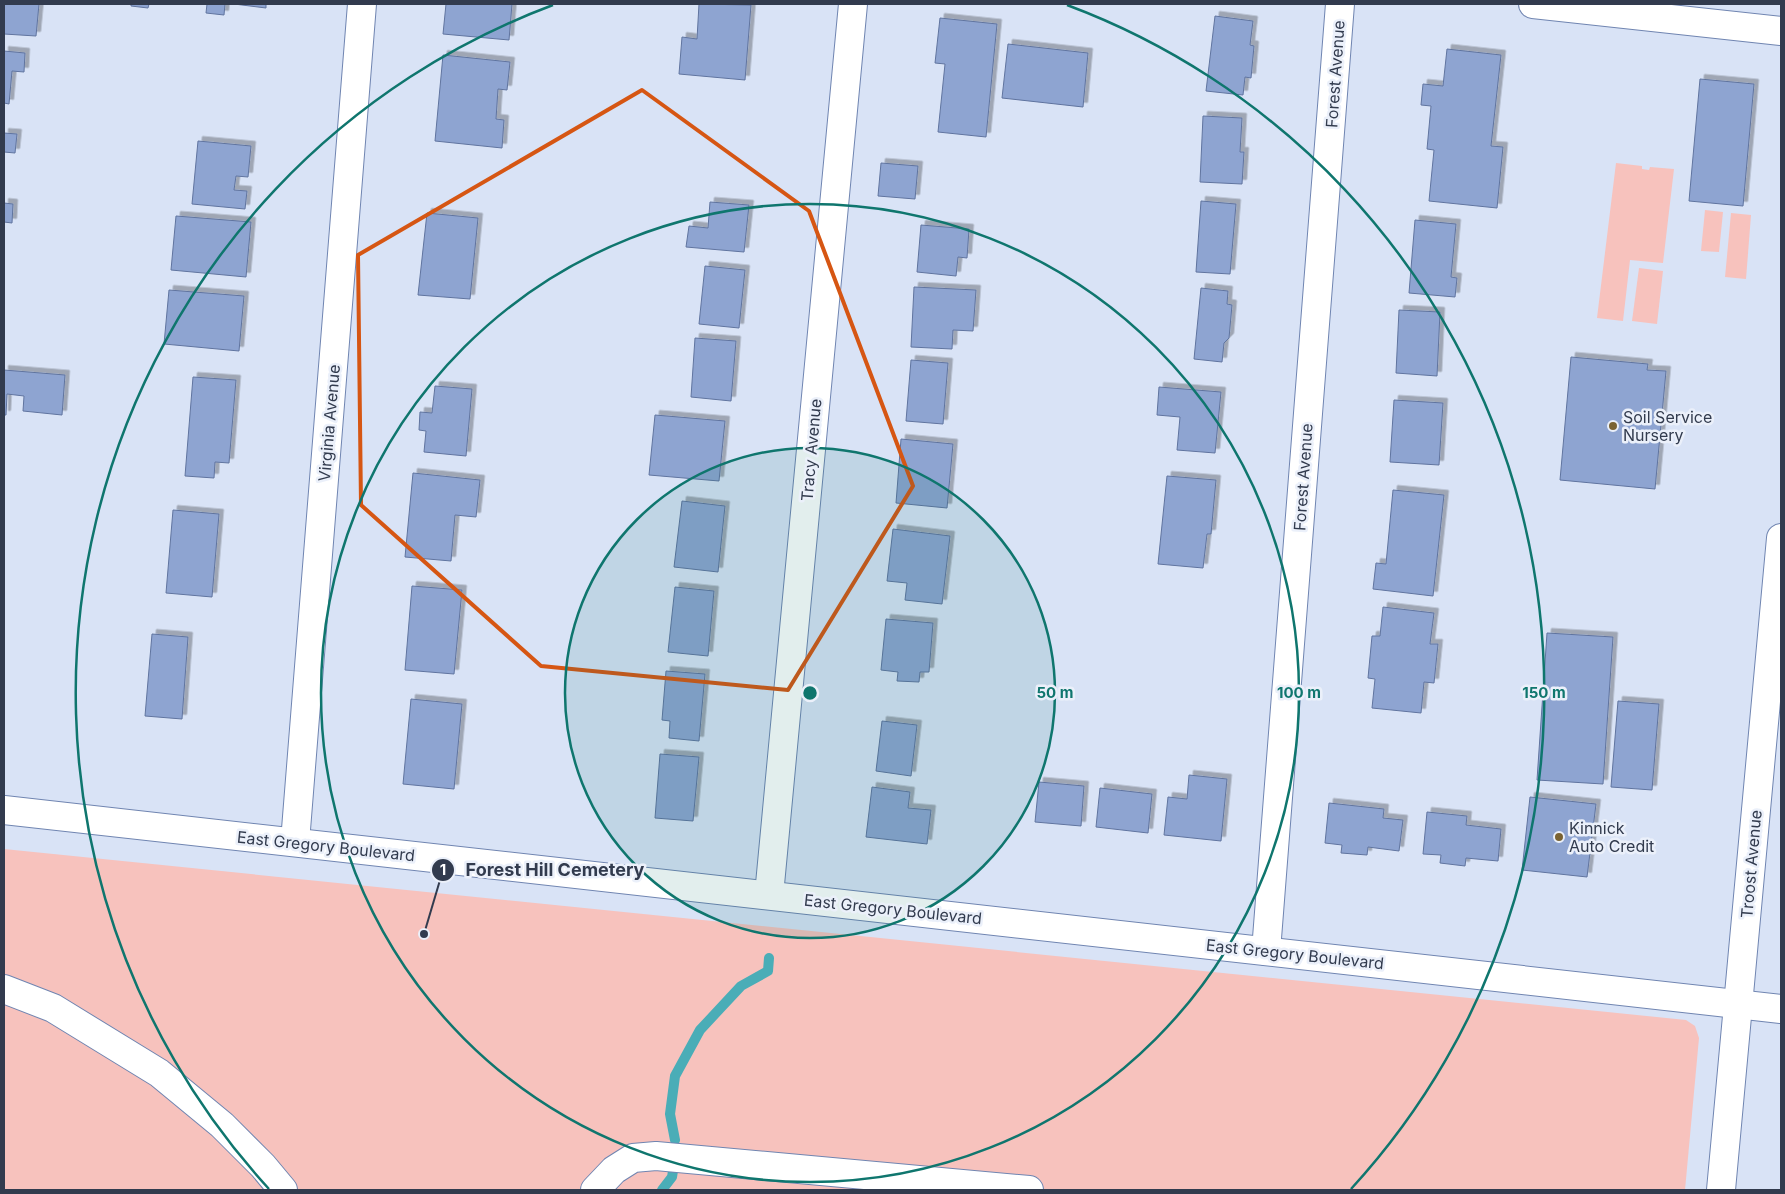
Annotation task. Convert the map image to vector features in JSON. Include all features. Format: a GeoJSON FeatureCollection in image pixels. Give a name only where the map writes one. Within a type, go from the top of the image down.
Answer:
{"type":"FeatureCollection","features":[{"type":"Feature","properties":{"kind":"street","name":"Virginia Avenue"},"geometry":{"type":"LineString","coordinates":[[295,842],[362,4]]}},
{"type":"Feature","properties":{"kind":"street","name":"Tracy Avenue"},"geometry":{"type":"LineString","coordinates":[[769,895],[853,4]]}},
{"type":"Feature","properties":{"kind":"street","name":"Forest Avenue"},"geometry":{"type":"LineString","coordinates":[[1266,951],[1340,4]]}},
{"type":"Feature","properties":{"kind":"street"},"geometry":{"type":"LineString","coordinates":[[1534,4],[1781,32]]}},
{"type":"Feature","properties":{"kind":"street","name":"Troost Avenue"},"geometry":{"type":"LineString","coordinates":[[1721,1190],[1738,1004],[1777,634],[1781,538]]}},
{"type":"Feature","properties":{"kind":"street","name":"East Gregory Boulevard"},"geometry":{"type":"LineString","coordinates":[[4,810],[1781,1009]]}},
{"type":"Feature","properties":{"kind":"street"},"geometry":{"type":"LineString","coordinates":[[4,989],[53,1008],[160,1073],[222,1124],[263,1166],[283,1190]]}},
{"type":"Feature","properties":{"kind":"street"},"geometry":{"type":"LineString","coordinates":[[595,1190],[614,1170],[633,1158],[656,1156],[1028,1190]]}},
{"type":"Feature","properties":{"kind":"highlighted area"},"geometry":{"type":"Polygon","coordinates":[[[642,90],[809,211],[913,486],[788,690],[541,666],[361,505],[358,255],[642,90]]]}},
{"type":"Feature","properties":{"kind":"shaded area"},"geometry":{"type":"Polygon","coordinates":[[[1616,163],[1642,166],[1642,169],[1649,170],[1650,167],[1674,169],[1663,263],[1630,260],[1623,321],[1597,318],[1616,163]]]}},
{"type":"Feature","properties":{"kind":"shaded area"},"geometry":{"type":"Polygon","coordinates":[[[1705,210],[1723,212],[1719,252],[1701,251],[1705,210]]]}},
{"type":"Feature","properties":{"kind":"shaded area"},"geometry":{"type":"Polygon","coordinates":[[[1731,213],[1751,215],[1746,279],[1725,277],[1731,213]]]}},
{"type":"Feature","properties":{"kind":"shaded area"},"geometry":{"type":"Polygon","coordinates":[[[1639,268],[1663,271],[1657,324],[1632,321],[1639,268]]]}},
{"type":"Feature","properties":{"kind":"shaded area"},"geometry":{"type":"Polygon","coordinates":[[[4,849],[1686,1020],[1695,1026],[1699,1038],[1685,1190],[4,1190],[4,849]]]}},
{"type":"Feature","properties":{"kind":"building"},"geometry":{"type":"Polygon","coordinates":[[[4,4],[39,4],[36,36],[4,34],[4,4]]]}},
{"type":"Feature","properties":{"kind":"building"},"geometry":{"type":"Polygon","coordinates":[[[131,4],[149,4],[148,8],[131,6],[131,4]]]}},
{"type":"Feature","properties":{"kind":"building"},"geometry":{"type":"Polygon","coordinates":[[[207,4],[225,4],[224,15],[206,13],[207,4]]]}},
{"type":"Feature","properties":{"kind":"building"},"geometry":{"type":"Polygon","coordinates":[[[234,4],[266,4],[266,8],[234,4]]]}},
{"type":"Feature","properties":{"kind":"building"},"geometry":{"type":"Polygon","coordinates":[[[446,4],[512,4],[509,40],[443,34],[446,4]]]}},
{"type":"Feature","properties":{"kind":"building"},"geometry":{"type":"Polygon","coordinates":[[[699,4],[751,5],[745,80],[679,74],[682,37],[697,39],[699,4]]]}},
{"type":"Feature","properties":{"kind":"building"},"geometry":{"type":"Polygon","coordinates":[[[1215,16],[1253,21],[1250,45],[1254,46],[1251,78],[1245,77],[1243,95],[1206,91],[1215,16]]]}},
{"type":"Feature","properties":{"kind":"building"},"geometry":{"type":"Polygon","coordinates":[[[940,18],[997,24],[986,137],[938,132],[945,64],[935,63],[940,18]]]}},
{"type":"Feature","properties":{"kind":"building"},"geometry":{"type":"Polygon","coordinates":[[[1008,44],[1088,53],[1083,107],[1002,98],[1008,44]]]}},
{"type":"Feature","properties":{"kind":"building"},"geometry":{"type":"Polygon","coordinates":[[[1447,49],[1501,55],[1491,146],[1503,147],[1497,208],[1429,201],[1434,150],[1427,149],[1431,106],[1421,105],[1423,84],[1443,86],[1447,49]]]}},
{"type":"Feature","properties":{"kind":"building"},"geometry":{"type":"Polygon","coordinates":[[[4,51],[25,53],[24,72],[12,71],[9,104],[4,103],[4,51]]]}},
{"type":"Feature","properties":{"kind":"building"},"geometry":{"type":"Polygon","coordinates":[[[443,55],[510,62],[507,90],[498,89],[496,119],[504,120],[502,148],[435,141],[443,55]]]}},
{"type":"Feature","properties":{"kind":"building"},"geometry":{"type":"Polygon","coordinates":[[[1700,79],[1754,84],[1743,206],[1689,201],[1700,79]]]}},
{"type":"Feature","properties":{"kind":"building"},"geometry":{"type":"Polygon","coordinates":[[[1203,116],[1242,118],[1240,152],[1244,152],[1242,184],[1200,182],[1203,116]]]}},
{"type":"Feature","properties":{"kind":"building"},"geometry":{"type":"Polygon","coordinates":[[[4,133],[17,134],[15,153],[4,152],[4,133]]]}},
{"type":"Feature","properties":{"kind":"building"},"geometry":{"type":"Polygon","coordinates":[[[198,141],[251,146],[248,177],[236,176],[234,190],[247,191],[245,209],[192,204],[198,141]]]}},
{"type":"Feature","properties":{"kind":"building"},"geometry":{"type":"Polygon","coordinates":[[[881,163],[918,166],[915,199],[878,196],[881,163]]]}},
{"type":"Feature","properties":{"kind":"building"},"geometry":{"type":"Polygon","coordinates":[[[1201,201],[1236,204],[1230,274],[1196,272],[1201,201]]]}},
{"type":"Feature","properties":{"kind":"building"},"geometry":{"type":"Polygon","coordinates":[[[710,202],[749,205],[744,252],[686,247],[689,226],[708,228],[710,202]]]}},
{"type":"Feature","properties":{"kind":"building"},"geometry":{"type":"Polygon","coordinates":[[[4,203],[13,204],[12,223],[4,222],[4,203]]]}},
{"type":"Feature","properties":{"kind":"building"},"geometry":{"type":"Polygon","coordinates":[[[427,213],[478,218],[470,299],[418,295],[427,213]]]}},
{"type":"Feature","properties":{"kind":"building"},"geometry":{"type":"Polygon","coordinates":[[[176,216],[251,222],[246,277],[171,270],[176,216]]]}},
{"type":"Feature","properties":{"kind":"building"},"geometry":{"type":"Polygon","coordinates":[[[1415,220],[1456,224],[1451,277],[1457,278],[1455,297],[1409,293],[1415,220]]]}},
{"type":"Feature","properties":{"kind":"building"},"geometry":{"type":"Polygon","coordinates":[[[921,225],[969,229],[967,258],[958,257],[956,276],[917,272],[921,225]]]}},
{"type":"Feature","properties":{"kind":"building"},"geometry":{"type":"Polygon","coordinates":[[[705,266],[745,270],[739,328],[699,324],[705,266]]]}},
{"type":"Feature","properties":{"kind":"building"},"geometry":{"type":"Polygon","coordinates":[[[914,287],[976,290],[973,331],[953,330],[952,349],[911,347],[914,287]]]}},
{"type":"Feature","properties":{"kind":"building"},"geometry":{"type":"Polygon","coordinates":[[[1201,288],[1228,291],[1227,304],[1232,305],[1229,338],[1224,343],[1222,362],[1194,359],[1201,288]]]}},
{"type":"Feature","properties":{"kind":"building"},"geometry":{"type":"Polygon","coordinates":[[[169,290],[244,296],[239,351],[164,344],[169,290]]]}},
{"type":"Feature","properties":{"kind":"building"},"geometry":{"type":"Polygon","coordinates":[[[1399,310],[1440,312],[1437,376],[1396,373],[1399,310]]]}},
{"type":"Feature","properties":{"kind":"building"},"geometry":{"type":"Polygon","coordinates":[[[695,338],[736,341],[731,401],[691,397],[695,338]]]}},
{"type":"Feature","properties":{"kind":"building","name":"Soil Service Nursery"},"geometry":{"type":"Polygon","coordinates":[[[1571,357],[1648,364],[1647,370],[1666,371],[1655,489],[1560,480],[1571,357]]]}},
{"type":"Feature","properties":{"kind":"building"},"geometry":{"type":"Polygon","coordinates":[[[911,360],[948,363],[943,424],[906,421],[911,360]]]}},
{"type":"Feature","properties":{"kind":"building"},"geometry":{"type":"Polygon","coordinates":[[[4,370],[65,375],[62,415],[23,411],[24,396],[7,394],[6,415],[4,415],[4,370]]]}},
{"type":"Feature","properties":{"kind":"building"},"geometry":{"type":"Polygon","coordinates":[[[193,377],[236,380],[229,463],[215,462],[214,478],[185,476],[193,377]]]}},
{"type":"Feature","properties":{"kind":"building"},"geometry":{"type":"Polygon","coordinates":[[[435,386],[472,389],[466,456],[424,452],[426,431],[419,430],[420,412],[432,413],[435,386]]]}},
{"type":"Feature","properties":{"kind":"building"},"geometry":{"type":"Polygon","coordinates":[[[1159,387],[1221,392],[1215,453],[1177,450],[1180,417],[1157,415],[1159,387]]]}},
{"type":"Feature","properties":{"kind":"building"},"geometry":{"type":"Polygon","coordinates":[[[1394,400],[1443,403],[1439,465],[1390,462],[1394,400]]]}},
{"type":"Feature","properties":{"kind":"building"},"geometry":{"type":"Polygon","coordinates":[[[655,415],[725,421],[719,481],[649,475],[655,415]]]}},
{"type":"Feature","properties":{"kind":"building"},"geometry":{"type":"Polygon","coordinates":[[[901,439],[953,444],[947,508],[896,503],[901,439]]]}},
{"type":"Feature","properties":{"kind":"building"},"geometry":{"type":"Polygon","coordinates":[[[413,473],[480,480],[476,517],[455,515],[451,561],[405,557],[413,473]]]}},
{"type":"Feature","properties":{"kind":"building"},"geometry":{"type":"Polygon","coordinates":[[[1167,476],[1216,480],[1211,534],[1207,534],[1203,568],[1158,564],[1167,476]]]}},
{"type":"Feature","properties":{"kind":"building"},"geometry":{"type":"Polygon","coordinates":[[[1393,490],[1444,495],[1433,596],[1373,589],[1376,563],[1386,564],[1393,490]]]}},
{"type":"Feature","properties":{"kind":"building"},"geometry":{"type":"Polygon","coordinates":[[[682,501],[725,506],[718,572],[674,567],[682,501]]]}},
{"type":"Feature","properties":{"kind":"building"},"geometry":{"type":"Polygon","coordinates":[[[173,510],[219,514],[212,597],[166,593],[173,510]]]}},
{"type":"Feature","properties":{"kind":"building"},"geometry":{"type":"Polygon","coordinates":[[[893,529],[950,536],[942,604],[905,600],[907,583],[887,581],[893,529]]]}},
{"type":"Feature","properties":{"kind":"building"},"geometry":{"type":"Polygon","coordinates":[[[412,586],[462,590],[454,674],[405,670],[412,586]]]}},
{"type":"Feature","properties":{"kind":"building"},"geometry":{"type":"Polygon","coordinates":[[[675,587],[714,591],[708,656],[668,652],[675,587]]]}},
{"type":"Feature","properties":{"kind":"building"},"geometry":{"type":"Polygon","coordinates":[[[1383,607],[1434,613],[1430,644],[1438,644],[1434,683],[1424,682],[1421,713],[1372,708],[1375,679],[1368,678],[1372,636],[1380,636],[1383,607]]]}},
{"type":"Feature","properties":{"kind":"building"},"geometry":{"type":"Polygon","coordinates":[[[886,619],[933,623],[929,672],[920,672],[919,682],[897,681],[898,672],[881,670],[886,619]]]}},
{"type":"Feature","properties":{"kind":"building"},"geometry":{"type":"Polygon","coordinates":[[[1547,633],[1613,637],[1603,784],[1537,780],[1547,633]]]}},
{"type":"Feature","properties":{"kind":"building"},"geometry":{"type":"Polygon","coordinates":[[[152,634],[188,637],[182,719],[145,716],[152,634]]]}},
{"type":"Feature","properties":{"kind":"building"},"geometry":{"type":"Polygon","coordinates":[[[666,671],[705,674],[699,741],[669,738],[670,721],[662,720],[666,671]]]}},
{"type":"Feature","properties":{"kind":"building"},"geometry":{"type":"Polygon","coordinates":[[[411,699],[462,704],[454,789],[403,784],[411,699]]]}},
{"type":"Feature","properties":{"kind":"building"},"geometry":{"type":"Polygon","coordinates":[[[1618,701],[1659,704],[1652,790],[1611,787],[1618,701]]]}},
{"type":"Feature","properties":{"kind":"building"},"geometry":{"type":"Polygon","coordinates":[[[882,721],[917,725],[911,776],[876,771],[882,721]]]}},
{"type":"Feature","properties":{"kind":"building"},"geometry":{"type":"Polygon","coordinates":[[[660,754],[699,757],[693,821],[655,818],[660,754]]]}},
{"type":"Feature","properties":{"kind":"building"},"geometry":{"type":"Polygon","coordinates":[[[1189,775],[1227,779],[1221,841],[1164,835],[1168,797],[1187,799],[1189,775]]]}},
{"type":"Feature","properties":{"kind":"building"},"geometry":{"type":"Polygon","coordinates":[[[1039,782],[1084,786],[1081,826],[1035,822],[1039,782]]]}},
{"type":"Feature","properties":{"kind":"building"},"geometry":{"type":"Polygon","coordinates":[[[872,787],[910,792],[908,808],[931,810],[927,844],[866,837],[872,787]]]}},
{"type":"Feature","properties":{"kind":"building"},"geometry":{"type":"Polygon","coordinates":[[[1100,788],[1152,794],[1148,833],[1096,827],[1100,788]]]}},
{"type":"Feature","properties":{"kind":"building","name":"Kinnick Auto Credit"},"geometry":{"type":"Polygon","coordinates":[[[1530,797],[1596,804],[1587,877],[1522,870],[1530,797]]]}},
{"type":"Feature","properties":{"kind":"building"},"geometry":{"type":"Polygon","coordinates":[[[1329,803],[1384,809],[1383,818],[1403,820],[1399,851],[1368,847],[1367,855],[1341,853],[1342,845],[1325,843],[1329,803]]]}},
{"type":"Feature","properties":{"kind":"building"},"geometry":{"type":"Polygon","coordinates":[[[1427,812],[1467,816],[1466,825],[1501,829],[1498,861],[1466,858],[1465,866],[1440,863],[1441,855],[1423,854],[1427,812]]]}},
{"type":"Feature","properties":{"kind":"waterway"},"geometry":{"type":"LineString","coordinates":[[675,1140],[670,1114],[675,1076],[700,1030],[741,986],[768,971],[769,958]]}},
{"type":"Feature","properties":{"kind":"waterway"},"geometry":{"type":"LineString","coordinates":[[662,1190],[672,1177],[674,1165]]}},
{"type":"Feature","properties":{"kind":"place","name":"Soil Service Nursery"},"geometry":{"type":"Point","coordinates":[1613,426]}},
{"type":"Feature","properties":{"kind":"place","name":"Kinnick Auto Credit"},"geometry":{"type":"Point","coordinates":[1559,837]}},
{"type":"Feature","properties":{"kind":"place","name":"Forest Hill Cemetery"},"geometry":{"type":"Point","coordinates":[424,934]}}]}
